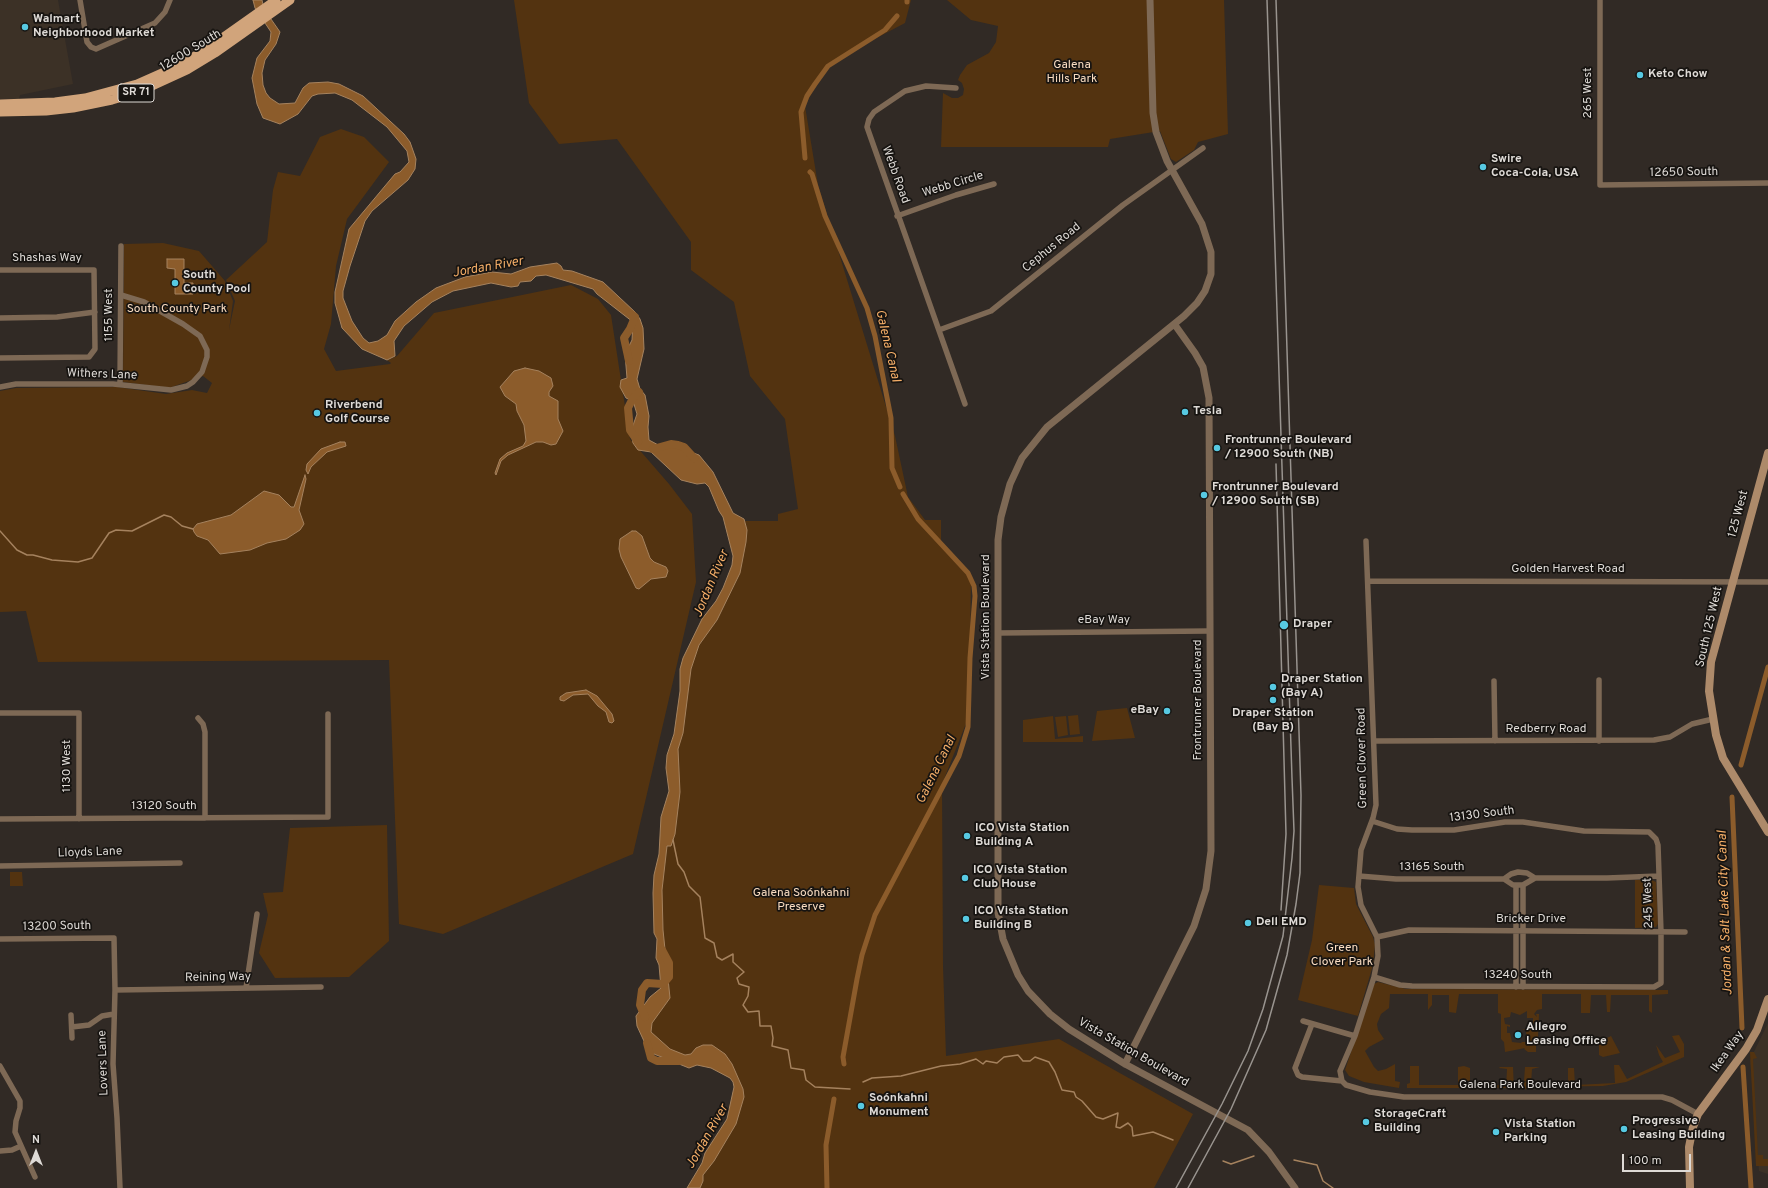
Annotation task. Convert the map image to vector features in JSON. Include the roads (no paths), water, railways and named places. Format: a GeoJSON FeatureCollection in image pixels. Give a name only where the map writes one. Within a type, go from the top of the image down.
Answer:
{"type":"FeatureCollection","features":[{"type":"Feature","properties":{"kind":"main road","name":"12600 South"},"geometry":{"type":"LineString","coordinates":[[0,104],[55,102],[78,99],[111,92],[137,84],[182,64],[282,2]]}},
{"type":"Feature","properties":{"kind":"main road","name":"12600 South"},"geometry":{"type":"LineString","coordinates":[[0,112],[73,108],[112,100],[139,92],[187,70],[253,21]]}},
{"type":"Feature","properties":{"kind":"main road","name":"125 West"},"geometry":{"type":"LineString","coordinates":[[1733,581],[1768,453]]}},
{"type":"Feature","properties":{"kind":"main road","name":"South 125 West"},"geometry":{"type":"LineString","coordinates":[[1733,581],[1712,662],[1709,691],[1713,719],[1723,758],[1768,832]]}},
{"type":"Feature","properties":{"kind":"main road","name":"Ikea Way"},"geometry":{"type":"LineString","coordinates":[[1690,1188],[1690,1144],[1693,1127],[1698,1114],[1746,1049],[1765,1012],[1768,999]]}},
{"type":"Feature","properties":{"kind":"street"},"geometry":{"type":"LineString","coordinates":[[80,0],[87,42],[94,49],[102,48],[155,23],[166,12],[170,0]]}},
{"type":"Feature","properties":{"kind":"street","name":"Vista Station Boulevard"},"geometry":{"type":"LineString","coordinates":[[1150,0],[1153,113],[1156,132],[1167,161],[1202,224],[1210,246],[1211,274],[1205,291],[1197,303],[1175,325],[1057,418],[1022,458],[1010,484],[1000,526],[998,633],[998,912],[1003,939],[1018,975],[1028,991],[1050,1014],[1069,1029],[1126,1064],[1248,1130],[1269,1152],[1296,1188]]}},
{"type":"Feature","properties":{"kind":"street","name":"265 West"},"geometry":{"type":"LineString","coordinates":[[1600,0],[1600,186]]}},
{"type":"Feature","properties":{"kind":"street","name":"Webb Road"},"geometry":{"type":"LineString","coordinates":[[956,88],[926,86],[905,91],[874,112],[869,119],[867,127],[870,140],[965,404]]}},
{"type":"Feature","properties":{"kind":"street","name":"Cephus Road"},"geometry":{"type":"LineString","coordinates":[[939,330],[991,311],[1123,205],[1203,148]]}},
{"type":"Feature","properties":{"kind":"street","name":"12650 South"},"geometry":{"type":"LineString","coordinates":[[1600,186],[1768,183]]}},
{"type":"Feature","properties":{"kind":"street","name":"Webb Circle"},"geometry":{"type":"LineString","coordinates":[[898,216],[956,195],[994,184]]}},
{"type":"Feature","properties":{"kind":"street","name":"1155 West"},"geometry":{"type":"LineString","coordinates":[[120,384],[121,246]]}},
{"type":"Feature","properties":{"kind":"street","name":"Shashas Way"},"geometry":{"type":"LineString","coordinates":[[0,270],[94,270],[95,312]]}},
{"type":"Feature","properties":{"kind":"street","name":"Withers Lane"},"geometry":{"type":"LineString","coordinates":[[0,387],[16,384],[120,384],[171,390],[187,386],[198,377],[206,366],[207,357],[207,350],[200,336],[184,324],[144,302],[121,295]]}},
{"type":"Feature","properties":{"kind":"street"},"geometry":{"type":"LineString","coordinates":[[0,318],[58,317],[95,312],[95,349],[89,357],[0,358]]}},
{"type":"Feature","properties":{"kind":"street","name":"Frontrunner Boulevard"},"geometry":{"type":"LineString","coordinates":[[1126,1064],[1184,948],[1201,907],[1206,889],[1211,851],[1209,398],[1203,367],[1175,325]]}},
{"type":"Feature","properties":{"kind":"street","name":"Green Clover Road"},"geometry":{"type":"LineString","coordinates":[[1342,1081],[1340,1071],[1355,1036],[1374,977],[1378,956],[1377,937],[1361,905],[1358,887],[1362,844],[1372,821],[1376,805],[1366,541]]}},
{"type":"Feature","properties":{"kind":"street","name":"Golden Harvest Road"},"geometry":{"type":"LineString","coordinates":[[1368,581],[1768,582]]}},
{"type":"Feature","properties":{"kind":"street","name":"eBay Way"},"geometry":{"type":"LineString","coordinates":[[998,633],[1210,632]]}},
{"type":"Feature","properties":{"kind":"street"},"geometry":{"type":"LineString","coordinates":[[1599,680],[1599,741]]}},
{"type":"Feature","properties":{"kind":"street"},"geometry":{"type":"LineString","coordinates":[[1494,681],[1494,741]]}},
{"type":"Feature","properties":{"kind":"street","name":"1130 West"},"geometry":{"type":"LineString","coordinates":[[0,713],[79,713],[79,819]]}},
{"type":"Feature","properties":{"kind":"street","name":"13120 South"},"geometry":{"type":"LineString","coordinates":[[0,819],[328,817],[328,714]]}},
{"type":"Feature","properties":{"kind":"street"},"geometry":{"type":"LineString","coordinates":[[198,718],[203,724],[205,732],[205,818]]}},
{"type":"Feature","properties":{"kind":"street","name":"Redberry Road"},"geometry":{"type":"LineString","coordinates":[[1374,742],[1660,740],[1675,735],[1692,724],[1713,719]]}},
{"type":"Feature","properties":{"kind":"street","name":"13130 South"},"geometry":{"type":"LineString","coordinates":[[1372,821],[1397,829],[1412,830],[1454,830],[1506,822],[1523,822],[1584,831],[1643,831]]}},
{"type":"Feature","properties":{"kind":"street","name":"245 West"},"geometry":{"type":"LineString","coordinates":[[1643,831],[1649,832],[1656,839],[1660,876],[1661,983]]}},
{"type":"Feature","properties":{"kind":"street","name":"Lloyds Lane"},"geometry":{"type":"LineString","coordinates":[[0,866],[180,863]]}},
{"type":"Feature","properties":{"kind":"street","name":"13165 South"},"geometry":{"type":"LineString","coordinates":[[1359,876],[1396,879],[1504,878],[1518,872],[1527,873],[1535,878],[1613,878],[1660,876]]}},
{"type":"Feature","properties":{"kind":"street"},"geometry":{"type":"LineString","coordinates":[[1504,878],[1510,883],[1523,885],[1535,878]]}},
{"type":"Feature","properties":{"kind":"street"},"geometry":{"type":"LineString","coordinates":[[1516,885],[1516,987]]}},
{"type":"Feature","properties":{"kind":"street"},"geometry":{"type":"LineString","coordinates":[[1522,987],[1523,885]]}},
{"type":"Feature","properties":{"kind":"street"},"geometry":{"type":"LineString","coordinates":[[246,988],[257,914]]}},
{"type":"Feature","properties":{"kind":"street","name":"Bricker Drive"},"geometry":{"type":"LineString","coordinates":[[1377,937],[1409,930],[1686,932]]}},
{"type":"Feature","properties":{"kind":"street","name":"13200 South"},"geometry":{"type":"LineString","coordinates":[[0,939],[114,938]]}},
{"type":"Feature","properties":{"kind":"street","name":"Lovers Lane"},"geometry":{"type":"LineString","coordinates":[[114,938],[115,990],[113,1064],[120,1188]]}},
{"type":"Feature","properties":{"kind":"street","name":"13240 South"},"geometry":{"type":"LineString","coordinates":[[1374,977],[1406,986],[1654,987],[1661,983]]}},
{"type":"Feature","properties":{"kind":"street","name":"Reining Way"},"geometry":{"type":"LineString","coordinates":[[115,990],[321,987]]}},
{"type":"Feature","properties":{"kind":"street"},"geometry":{"type":"LineString","coordinates":[[72,1027],[85,1026],[105,1015],[114,1014]]}},
{"type":"Feature","properties":{"kind":"street"},"geometry":{"type":"LineString","coordinates":[[71,1015],[72,1038]]}},
{"type":"Feature","properties":{"kind":"street"},"geometry":{"type":"LineString","coordinates":[[1303,1021],[1355,1036]]}},
{"type":"Feature","properties":{"kind":"street","name":"Galena Park Boulevard"},"geometry":{"type":"LineString","coordinates":[[1312,1024],[1296,1064],[1295,1072],[1302,1077],[1342,1081],[1346,1085],[1370,1092],[1404,1097],[1657,1096],[1672,1100],[1698,1114]]}},
{"type":"Feature","properties":{"kind":"street"},"geometry":{"type":"LineString","coordinates":[[0,1066],[20,1101],[20,1108],[15,1127],[21,1146],[35,1177]]}},
{"type":"Feature","properties":{"kind":"street"},"geometry":{"type":"LineString","coordinates":[[0,1151],[12,1150],[21,1146]]}},
{"type":"Feature","properties":{"kind":"waterway","name":"Galena Canal"},"geometry":{"type":"LineString","coordinates":[[805,158],[801,112],[807,96],[828,66],[885,30],[897,16]]}},
{"type":"Feature","properties":{"kind":"waterway","name":"Galena Canal"},"geometry":{"type":"LineString","coordinates":[[810,172],[812,174],[825,216],[867,308],[875,336],[891,418],[892,468],[900,487]]}},
{"type":"Feature","properties":{"kind":"waterway","name":"Jordan River"},"geometry":{"type":"LineString","coordinates":[[629,361],[624,338],[635,317],[631,314]]}},
{"type":"Feature","properties":{"kind":"waterway","name":"Jordan River"},"geometry":{"type":"LineString","coordinates":[[638,442],[630,430],[628,408],[633,398],[639,392]]}},
{"type":"Feature","properties":{"kind":"waterway","name":"Jordan River"},"geometry":{"type":"LineString","coordinates":[[653,449],[671,444],[678,445],[684,447],[694,458]]}},
{"type":"Feature","properties":{"kind":"waterway","name":"Galena Canal"},"geometry":{"type":"LineString","coordinates":[[844,1064],[843,1057],[857,979],[862,955],[875,915],[959,756],[968,727],[970,658],[975,596],[974,586],[968,573],[918,519],[903,494]]}},
{"type":"Feature","properties":{"kind":"waterway"},"geometry":{"type":"LineString","coordinates":[[0,531],[17,550],[27,555],[52,560],[78,562],[92,558],[109,533],[116,530],[132,531],[164,515],[171,517],[182,526],[193,529]]}},
{"type":"Feature","properties":{"kind":"waterway","name":"Jordan & Salt Lake City Canal"},"geometry":{"type":"LineString","coordinates":[[1741,765],[1768,667]]}},
{"type":"Feature","properties":{"kind":"waterway","name":"Jordan & Salt Lake City Canal"},"geometry":{"type":"LineString","coordinates":[[1732,797],[1742,1028]]}},
{"type":"Feature","properties":{"kind":"waterway"},"geometry":{"type":"LineString","coordinates":[[673,840],[678,864],[684,872],[689,886],[700,897],[705,938],[714,943],[717,957],[722,960],[733,954],[733,962],[744,972],[737,978],[739,984],[749,987],[748,996],[743,1005],[748,1012],[759,1011],[760,1026],[771,1026],[773,1038],[772,1046],[788,1050],[791,1068],[804,1070],[806,1080],[815,1087],[850,1089]]}},
{"type":"Feature","properties":{"kind":"waterway","name":"Jordan River"},"geometry":{"type":"LineString","coordinates":[[645,1017],[640,1005],[642,990],[647,983],[663,984],[669,977],[669,963],[662,950]]}},
{"type":"Feature","properties":{"kind":"waterway","name":"Jordan River"},"geometry":{"type":"LineString","coordinates":[[647,1043],[651,1058],[657,1061],[679,1061]]}},
{"type":"Feature","properties":{"kind":"waterway"},"geometry":{"type":"LineString","coordinates":[[863,1082],[872,1078],[901,1076],[941,1066],[960,1064],[976,1059],[983,1064],[986,1061],[997,1063],[1004,1057],[1018,1055],[1023,1061],[1030,1061],[1035,1057],[1049,1062],[1055,1072],[1062,1090],[1074,1092],[1076,1097],[1082,1101],[1096,1117],[1103,1119],[1118,1113],[1116,1127],[1120,1128],[1128,1123],[1132,1127],[1133,1136],[1153,1132],[1173,1140]]}},
{"type":"Feature","properties":{"kind":"waterway","name":"Jordan & Salt Lake City Canal"},"geometry":{"type":"LineString","coordinates":[[1743,1067],[1751,1188]]}},
{"type":"Feature","properties":{"kind":"waterway","name":"Galena Canal"},"geometry":{"type":"LineString","coordinates":[[827,1188],[826,1145],[834,1099]]}},
{"type":"Feature","properties":{"kind":"waterway"},"geometry":{"type":"LineString","coordinates":[[1223,1161],[1231,1164],[1254,1156]]}},
{"type":"Feature","properties":{"kind":"waterway"},"geometry":{"type":"LineString","coordinates":[[1294,1160],[1317,1165],[1323,1181],[1333,1188]]}},
{"type":"Feature","properties":{"kind":"railway"},"geometry":{"type":"LineString","coordinates":[[1176,1188],[1222,1104],[1248,1051],[1263,1009],[1283,936],[1292,858],[1294,831],[1267,0]]}},
{"type":"Feature","properties":{"kind":"railway"},"geometry":{"type":"LineString","coordinates":[[1188,1188],[1231,1109],[1266,1030],[1287,955],[1300,873],[1301,795],[1276,0]]}},
{"type":"Feature","properties":{"kind":"railway"},"geometry":{"type":"LineString","coordinates":[[1276,464],[1286,834],[1281,910]]}},
{"type":"Feature","properties":{"kind":"place","name":"Walmart Neighborhood Market"},"geometry":{"type":"Point","coordinates":[25,27]}},
{"type":"Feature","properties":{"kind":"place","name":"Keto Chow"},"geometry":{"type":"Point","coordinates":[1640,75]}},
{"type":"Feature","properties":{"kind":"place","name":"Swire Coca-Cola, USA"},"geometry":{"type":"Point","coordinates":[1483,167]}},
{"type":"Feature","properties":{"kind":"place","name":"South County Pool"},"geometry":{"type":"Point","coordinates":[175,283]}},
{"type":"Feature","properties":{"kind":"place","name":"Tesla"},"geometry":{"type":"Point","coordinates":[1185,412]}},
{"type":"Feature","properties":{"kind":"place","name":"Riverbend Golf Course"},"geometry":{"type":"Point","coordinates":[317,413]}},
{"type":"Feature","properties":{"kind":"place","name":"Frontrunner Boulevard / 12900 South (NB)"},"geometry":{"type":"Point","coordinates":[1217,448]}},
{"type":"Feature","properties":{"kind":"place","name":"Frontrunner Boulevard / 12900 South (SB)"},"geometry":{"type":"Point","coordinates":[1204,495]}},
{"type":"Feature","properties":{"kind":"place","name":"Draper"},"geometry":{"type":"Point","coordinates":[1284,625]}},
{"type":"Feature","properties":{"kind":"place","name":"Draper Station (Bay A)"},"geometry":{"type":"Point","coordinates":[1273,687]}},
{"type":"Feature","properties":{"kind":"place","name":"Draper Station (Bay B)"},"geometry":{"type":"Point","coordinates":[1273,700]}},
{"type":"Feature","properties":{"kind":"place","name":"eBay"},"geometry":{"type":"Point","coordinates":[1167,711]}},
{"type":"Feature","properties":{"kind":"place","name":"ICO Vista Station Building A"},"geometry":{"type":"Point","coordinates":[967,836]}},
{"type":"Feature","properties":{"kind":"place","name":"ICO Vista Station Club House"},"geometry":{"type":"Point","coordinates":[965,878]}},
{"type":"Feature","properties":{"kind":"place","name":"ICO Vista Station Building B"},"geometry":{"type":"Point","coordinates":[966,919]}},
{"type":"Feature","properties":{"kind":"place","name":"Dell EMD"},"geometry":{"type":"Point","coordinates":[1248,923]}},
{"type":"Feature","properties":{"kind":"place","name":"Allegro Leasing Office"},"geometry":{"type":"Point","coordinates":[1518,1035]}},
{"type":"Feature","properties":{"kind":"place","name":"Soónkahni Monument"},"geometry":{"type":"Point","coordinates":[861,1106]}},
{"type":"Feature","properties":{"kind":"place","name":"StorageCraft Building"},"geometry":{"type":"Point","coordinates":[1366,1122]}},
{"type":"Feature","properties":{"kind":"place","name":"Progressive Leasing Building"},"geometry":{"type":"Point","coordinates":[1624,1129]}},
{"type":"Feature","properties":{"kind":"place","name":"Vista Station Parking"},"geometry":{"type":"Point","coordinates":[1496,1132]}},
{"type":"Feature","properties":{"kind":"park label","name":"Galena Hills Park"},"geometry":{"type":"Point","coordinates":[1072,73]}},
{"type":"Feature","properties":{"kind":"park label","name":"South County Park"},"geometry":{"type":"Point","coordinates":[177,310]}},
{"type":"Feature","properties":{"kind":"park label","name":"Galena Soónkahni Preserve"},"geometry":{"type":"Point","coordinates":[801,901]}},
{"type":"Feature","properties":{"kind":"park label","name":"Green Clover Park"},"geometry":{"type":"Point","coordinates":[1342,956]}}]}
